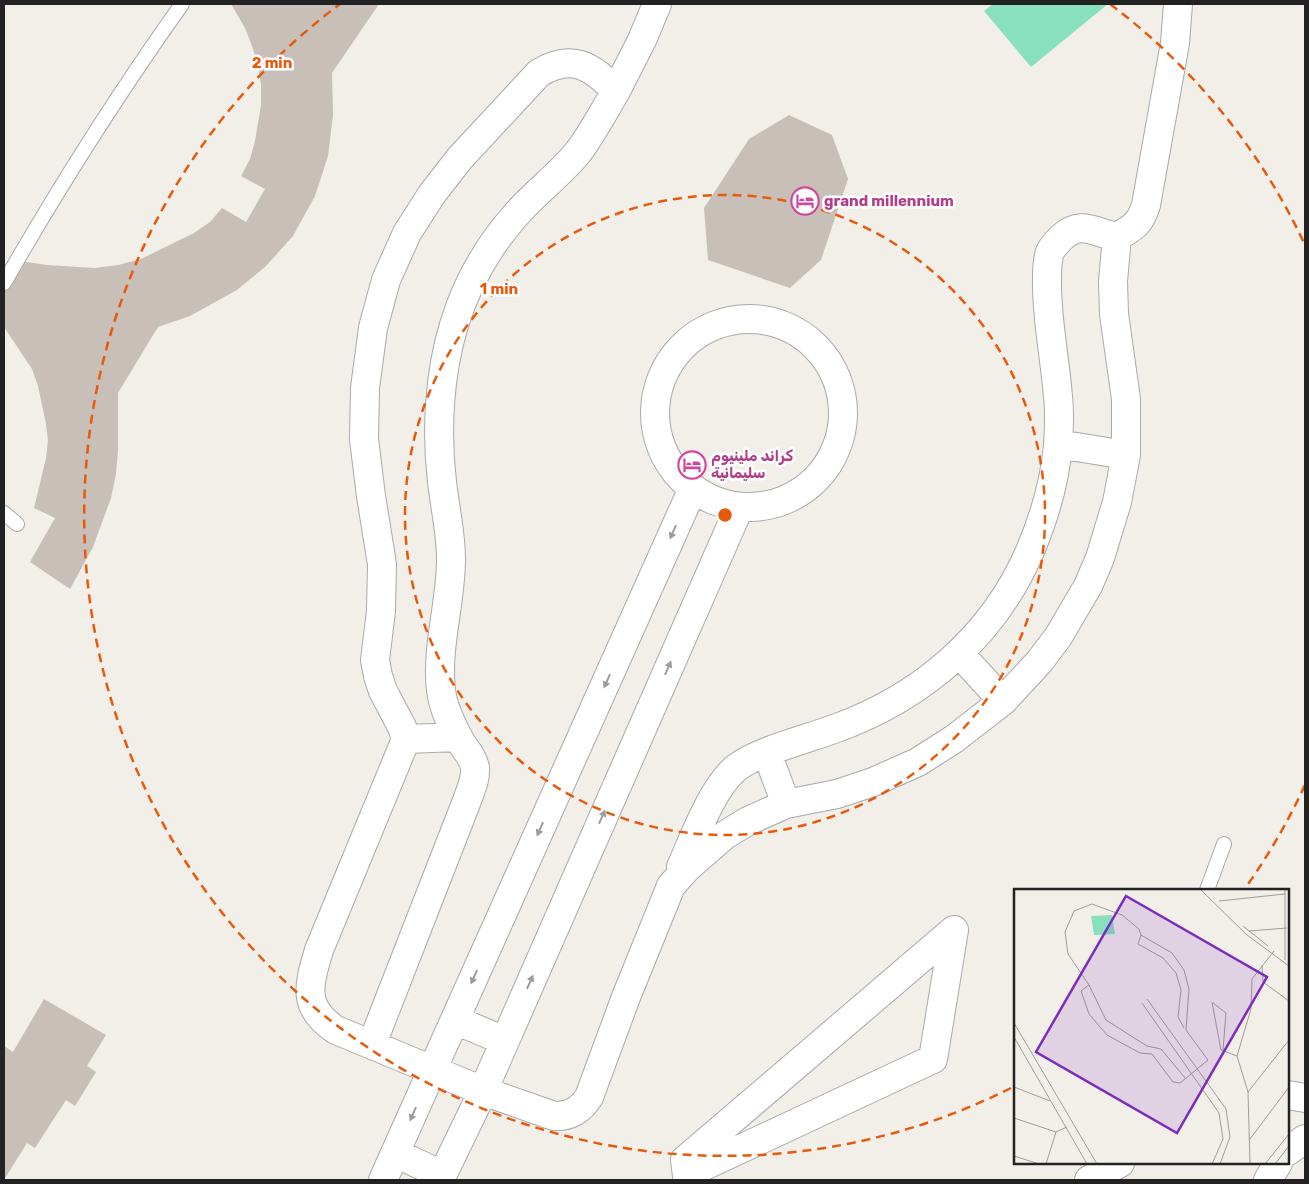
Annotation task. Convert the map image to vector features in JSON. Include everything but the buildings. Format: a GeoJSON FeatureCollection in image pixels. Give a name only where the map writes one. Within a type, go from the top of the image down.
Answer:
{"type":"FeatureCollection","features":[{"type":"Feature","properties":{"kind":"street"},"geometry":{"type":"LineString","coordinates":[[372,1044],[473,780],[475,767],[458,737],[444,705],[440,678],[440,657],[450,583],[451,559],[449,528],[442,482],[439,426],[447,354],[454,325],[474,274],[493,245],[514,217],[567,165],[592,133],[642,40],[657,4]]}},
{"type":"Feature","properties":{"kind":"street"},"geometry":{"type":"LineString","coordinates":[[616,91],[602,76],[582,65],[561,63],[550,66],[539,73],[460,158],[432,194],[407,233],[386,280],[372,328],[364,388],[364,439],[382,564],[381,611],[375,660],[383,691],[402,726],[406,739],[320,950],[309,990],[316,1013],[325,1023],[336,1030],[483,1091],[554,1116],[571,1114],[586,1102],[589,1097],[626,997],[671,886],[718,788],[737,768],[747,761],[873,714],[919,688],[959,653],[995,613],[1007,596],[1030,549],[1042,517],[1051,485],[1058,444],[1058,396],[1046,295],[1047,268],[1050,253],[1059,240],[1070,231],[1080,228],[1094,229],[1117,237],[1135,227],[1142,218],[1146,205],[1175,44],[1178,4]]}},
{"type":"Feature","properties":{"kind":"street"},"geometry":{"type":"LineString","coordinates":[[671,886],[687,868],[725,835],[748,821],[786,804],[837,794],[873,782],[918,762],[954,739],[1004,701],[1048,650],[1088,586],[1100,558],[1117,502],[1126,455],[1126,398],[1114,306],[1113,281],[1117,237]]}},
{"type":"Feature","properties":{"kind":"street"},"geometry":{"type":"LineString","coordinates":[[738,319],[769,321],[799,333],[822,354],[838,382],[843,413],[838,445],[823,472],[799,494],[770,506],[738,508],[709,499],[684,482],[666,458],[656,429],[656,398],[665,370],[683,345],[708,328],[738,319]]}},
{"type":"Feature","properties":{"kind":"street"},"geometry":{"type":"LineString","coordinates":[[1058,444],[1126,455]]}},
{"type":"Feature","properties":{"kind":"street"},"geometry":{"type":"LineString","coordinates":[[383,1180],[693,488]]}},
{"type":"Feature","properties":{"kind":"street"},"geometry":{"type":"LineString","coordinates":[[395,1153],[441,1178],[483,1091],[738,508]]}},
{"type":"Feature","properties":{"kind":"street"},"geometry":{"type":"LineString","coordinates":[[959,653],[1004,701]]}},
{"type":"Feature","properties":{"kind":"street"},"geometry":{"type":"LineString","coordinates":[[406,739],[458,737]]}},
{"type":"Feature","properties":{"kind":"street"},"geometry":{"type":"LineString","coordinates":[[767,753],[786,804]]}},
{"type":"Feature","properties":{"kind":"street"},"geometry":{"type":"LineString","coordinates":[[954,930],[933,1059],[688,1177],[685,1160],[954,930]]}},
{"type":"Feature","properties":{"kind":"street"},"geometry":{"type":"LineString","coordinates":[[455,1020],[505,1041]]}},
{"type":"Feature","properties":{"kind":"street"},"geometry":{"type":"LineString","coordinates":[[1289,1095],[1305,1098]]}},
{"type":"Feature","properties":{"kind":"street"},"geometry":{"type":"LineString","coordinates":[[1289,1150],[1305,1139]]}},
{"type":"Feature","properties":{"kind":"street"},"geometry":{"type":"LineString","coordinates":[[1089,1180],[1118,1164]]}},
{"type":"Feature","properties":{"kind":"street"},"geometry":{"type":"LineString","coordinates":[[1268,1180],[1277,1164]]}},
{"type":"Feature","properties":{"kind":"lane"},"geometry":{"type":"LineString","coordinates":[[4,283],[110,110],[182,4]]}},
{"type":"Feature","properties":{"kind":"lane"},"geometry":{"type":"LineString","coordinates":[[4,513],[17,524]]}},
{"type":"Feature","properties":{"kind":"lane"},"geometry":{"type":"LineString","coordinates":[[1207,889],[1224,844]]}},
{"type":"Feature","properties":{"kind":"lane"},"geometry":{"type":"LineString","coordinates":[[1079,1180],[1089,1164]]}},
{"type":"Feature","properties":{"kind":"green space"},"geometry":{"type":"Polygon","coordinates":[[[993,4],[1108,4],[1031,67],[984,11],[993,4]]]}},
{"type":"Feature","properties":{"kind":"place","name":"grand millennium"},"geometry":{"type":"Point","coordinates":[805,201]}},
{"type":"Feature","properties":{"kind":"place","name":"كراند ملينيوم سليمانية"},"geometry":{"type":"Point","coordinates":[692,465]}}]}
